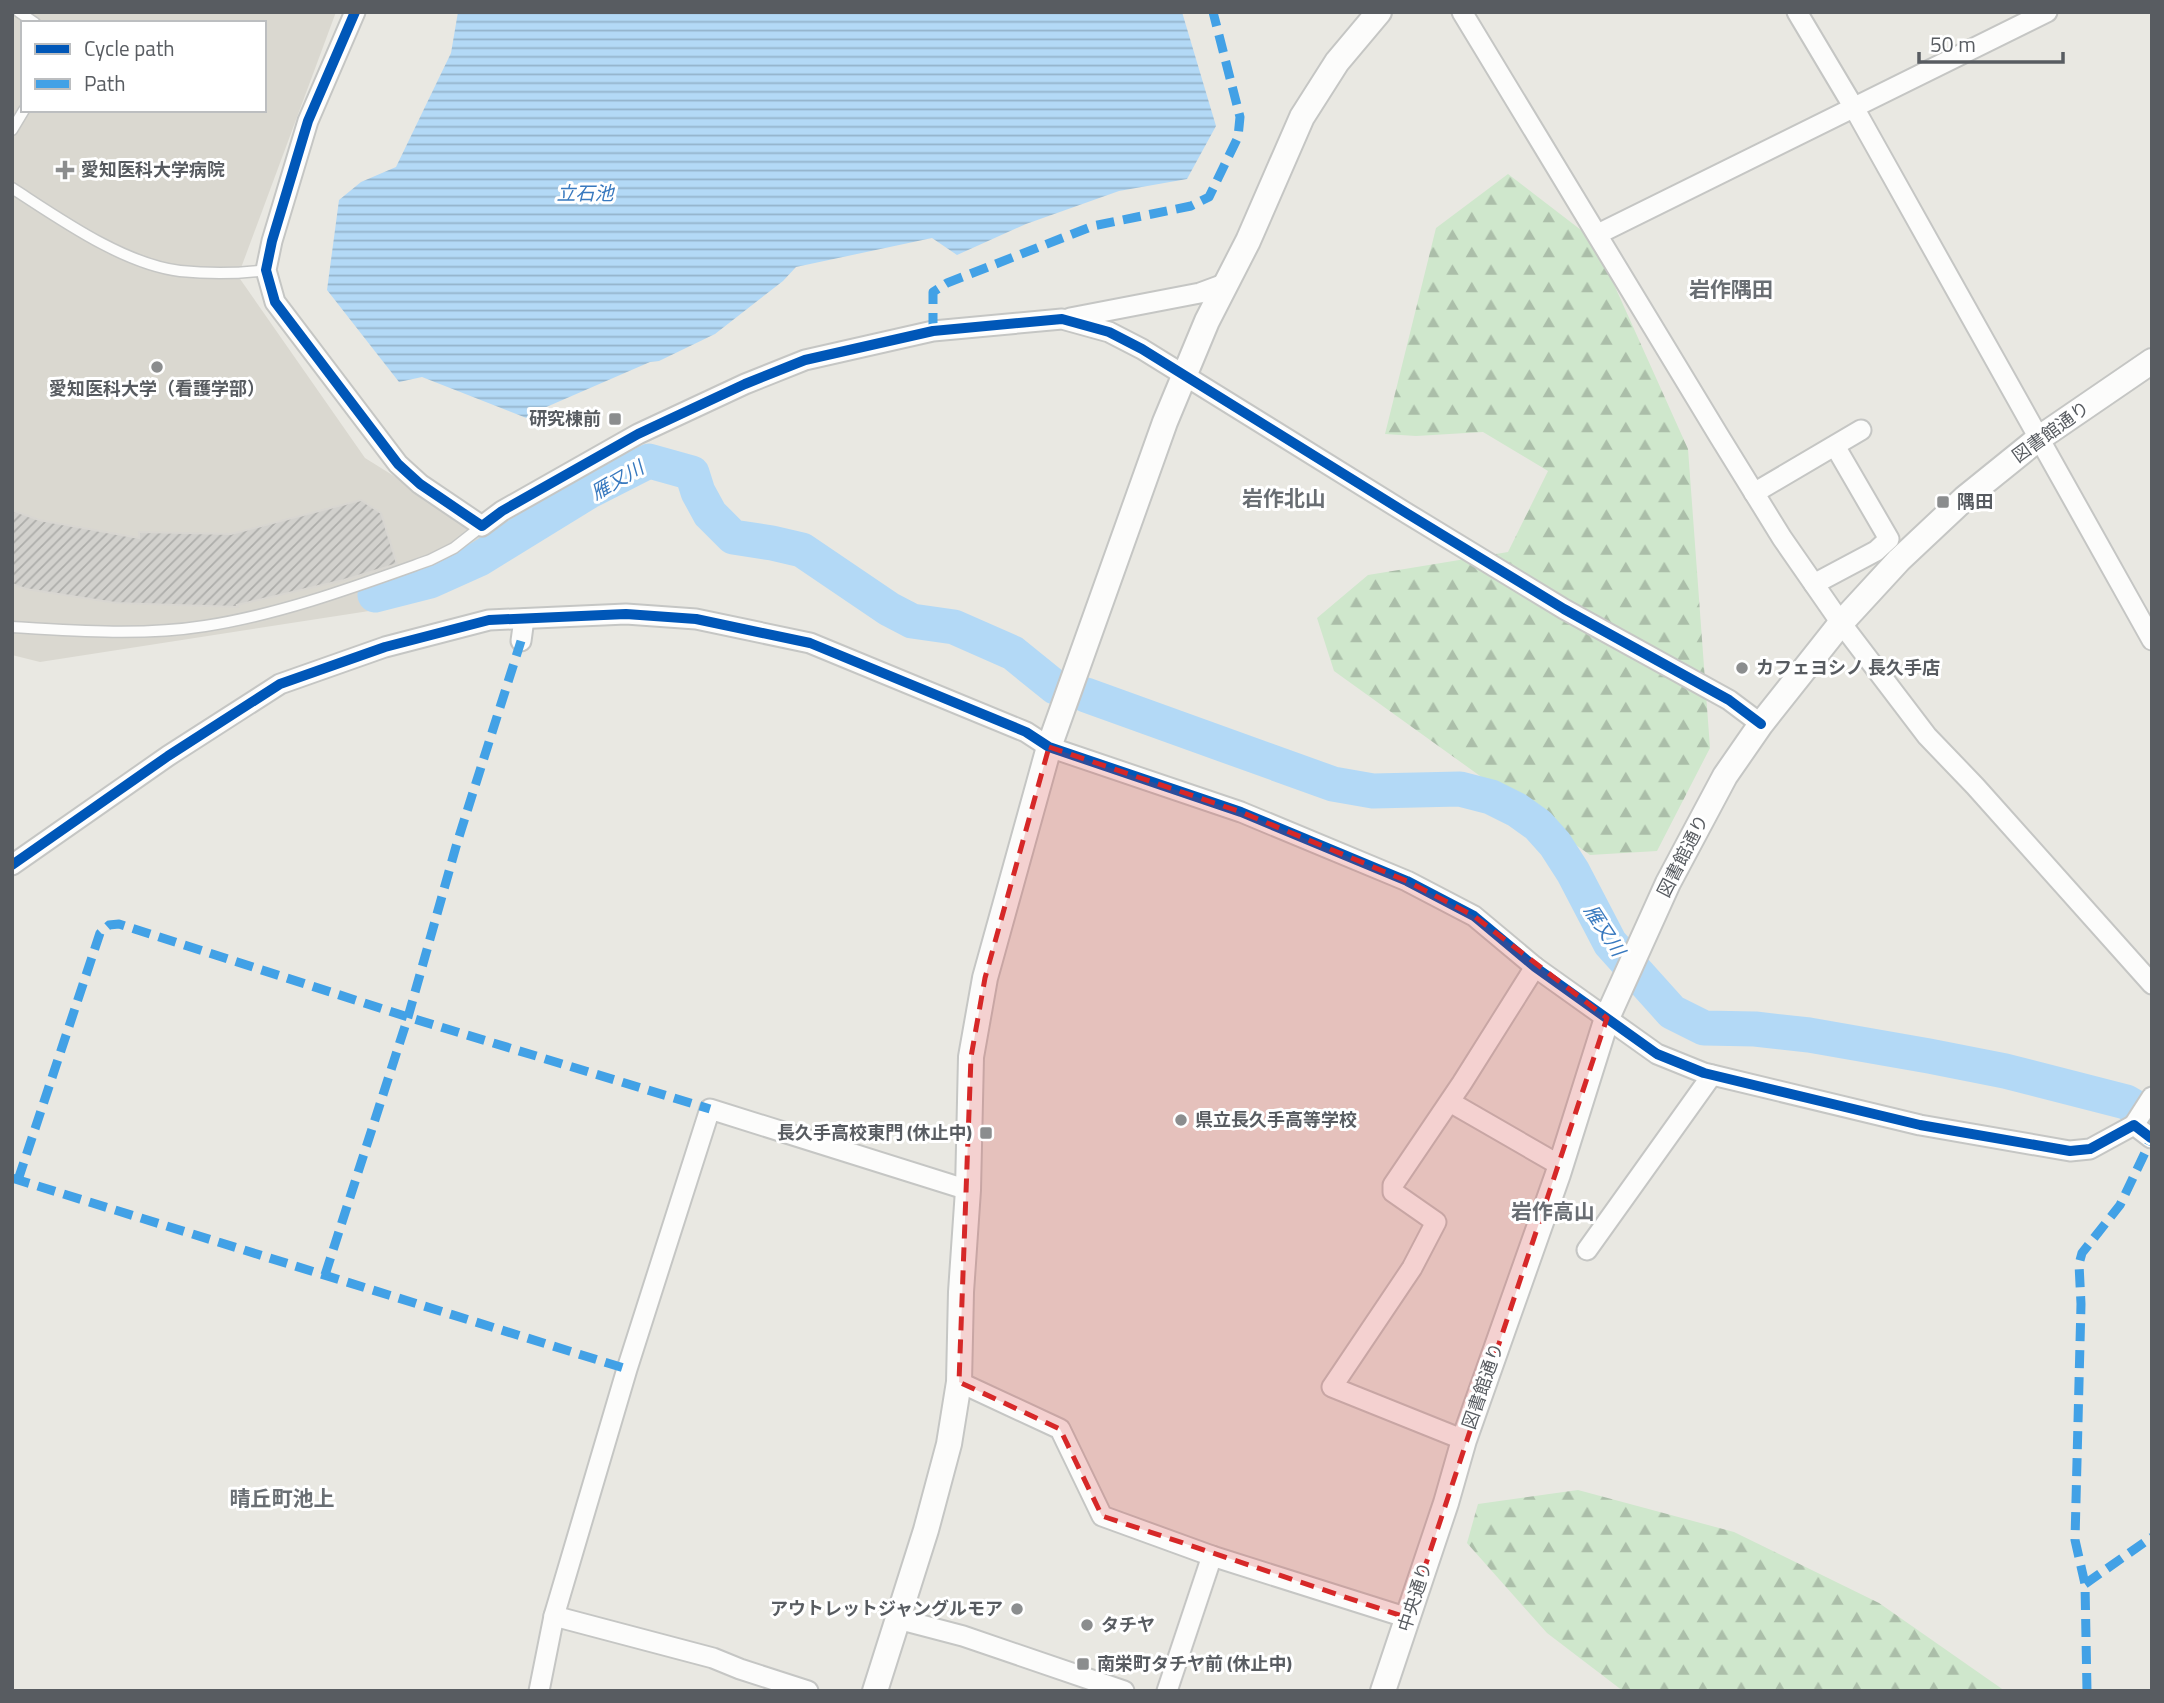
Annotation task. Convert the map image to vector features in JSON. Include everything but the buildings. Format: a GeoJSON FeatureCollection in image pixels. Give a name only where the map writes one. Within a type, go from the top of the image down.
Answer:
{"type":"FeatureCollection","features":[{"type":"Feature","properties":{"kind":"street"},"geometry":{"type":"LineString","coordinates":[[355,12],[308,121],[266,270],[275,302],[398,464],[420,484],[482,526],[502,511],[638,434],[744,384],[805,360],[933,331],[1062,319],[1200,293],[1227,283]]}},
{"type":"Feature","properties":{"kind":"street"},"geometry":{"type":"LineString","coordinates":[[874,1691],[926,1530],[949,1444],[959,1382],[971,1057],[985,978],[1049,747],[1132,510],[1185,374],[1248,241],[1302,117],[1336,62],[1379,12]]}},
{"type":"Feature","properties":{"kind":"street"},"geometry":{"type":"LineString","coordinates":[[1462,12],[1754,493],[1841,623],[1927,736],[1976,786],[2152,984]]}},
{"type":"Feature","properties":{"kind":"street"},"geometry":{"type":"LineString","coordinates":[[1797,12],[1853,106],[2152,640]]}},
{"type":"Feature","properties":{"kind":"street"},"geometry":{"type":"LineString","coordinates":[[1598,234],[2047,12]]}},
{"type":"Feature","properties":{"kind":"street"},"geometry":{"type":"LineString","coordinates":[[1062,319],[1109,331],[1185,374],[1398,509],[1564,609],[1729,700],[1761,724]]}},
{"type":"Feature","properties":{"kind":"street","name":"図書館通り"},"geometry":{"type":"LineString","coordinates":[[1446,1503],[1464,1440],[1561,1166],[1607,1018],[1639,945],[1696,829],[1726,776],[1761,724],[1841,623],[1899,560],[1965,498],[2038,439],[2152,361]]}},
{"type":"Feature","properties":{"kind":"street"},"geometry":{"type":"LineString","coordinates":[[1754,493],[1861,430]]}},
{"type":"Feature","properties":{"kind":"street"},"geometry":{"type":"LineString","coordinates":[[1814,584],[1877,551],[1889,539],[1835,446]]}},
{"type":"Feature","properties":{"kind":"street"},"geometry":{"type":"LineString","coordinates":[[12,865],[168,756],[280,684],[385,647],[489,620],[626,614],[696,620],[810,643],[1026,732],[1049,747],[1241,812],[1407,881],[1474,916],[1535,967],[1657,1054],[1712,1075],[1920,1125],[2070,1151],[2090,1149],[2135,1124],[2150,1099]]}},
{"type":"Feature","properties":{"kind":"street"},"geometry":{"type":"LineString","coordinates":[[521,641],[524,619]]}},
{"type":"Feature","properties":{"kind":"street"},"geometry":{"type":"LineString","coordinates":[[1464,1440],[1332,1387],[1412,1268],[1436,1222],[1393,1192],[1393,1185],[1450,1102],[1535,967]]}},
{"type":"Feature","properties":{"kind":"street"},"geometry":{"type":"LineString","coordinates":[[1587,1250],[1712,1075]]}},
{"type":"Feature","properties":{"kind":"street"},"geometry":{"type":"LineString","coordinates":[[1450,1102],[1561,1166]]}},
{"type":"Feature","properties":{"kind":"street"},"geometry":{"type":"LineString","coordinates":[[540,1691],[554,1616],[627,1369],[710,1109],[968,1190]]}},
{"type":"Feature","properties":{"kind":"street"},"geometry":{"type":"LineString","coordinates":[[2135,1124],[2151,1138]]}},
{"type":"Feature","properties":{"kind":"street"},"geometry":{"type":"LineString","coordinates":[[959,1382],[1060,1429],[1102,1516],[1212,1556],[1408,1618]]}},
{"type":"Feature","properties":{"kind":"street","name":"中央通り"},"geometry":{"type":"LineString","coordinates":[[1383,1691],[1446,1503]]}},
{"type":"Feature","properties":{"kind":"street"},"geometry":{"type":"LineString","coordinates":[[1167,1691],[1212,1556]]}},
{"type":"Feature","properties":{"kind":"street"},"geometry":{"type":"LineString","coordinates":[[554,1616],[713,1658],[808,1691]]}},
{"type":"Feature","properties":{"kind":"street"},"geometry":{"type":"LineString","coordinates":[[898,1619],[963,1636],[1124,1691]]}},
{"type":"Feature","properties":{"kind":"lane"},"geometry":{"type":"LineString","coordinates":[[12,130],[23,112]]}},
{"type":"Feature","properties":{"kind":"lane"},"geometry":{"type":"LineString","coordinates":[[12,188],[76,229],[139,259],[178,271],[230,274],[266,270]]}},
{"type":"Feature","properties":{"kind":"lane"},"geometry":{"type":"LineString","coordinates":[[12,627],[136,631],[203,626],[270,612],[430,560],[454,548],[482,526]]}},
{"type":"Feature","properties":{"kind":"highlighted area"},"geometry":{"type":"Polygon","coordinates":[[[1049,747],[1241,812],[1407,881],[1474,916],[1607,1018],[1408,1618],[1102,1516],[1060,1429],[959,1382],[971,1057],[985,978],[1049,747]]]}},
{"type":"Feature","properties":{"kind":"shaded area","name":"愛知医科大学（看護学部）"},"geometry":{"type":"Polygon","coordinates":[[[12,12],[336,12],[238,276],[365,458],[516,552],[382,609],[40,662],[12,655],[12,12]]]}},
{"type":"Feature","properties":{"kind":"green space"},"geometry":{"type":"Polygon","coordinates":[[[1508,174],[1594,240],[1688,449],[1710,748],[1657,851],[1590,855],[1334,671],[1317,618],[1368,575],[1508,552],[1548,471],[1483,432],[1416,436],[1385,434],[1436,228],[1508,174]]]}},
{"type":"Feature","properties":{"kind":"green space"},"geometry":{"type":"Polygon","coordinates":[[[1578,1490],[1734,1532],[1879,1603],[2005,1691],[1623,1691],[1547,1633],[1467,1543],[1478,1504],[1578,1490]]]}},
{"type":"Feature","properties":{"kind":"water","name":"立石池"},"geometry":{"type":"Polygon","coordinates":[[[458,12],[1182,12],[1216,126],[1187,179],[1119,191],[1026,224],[957,255],[932,238],[796,267],[783,281],[715,334],[659,361],[650,362],[544,408],[529,419],[422,377],[399,382],[327,290],[339,200],[361,182],[396,167],[451,53],[458,12]]]}},
{"type":"Feature","properties":{"kind":"waterway","name":"雁又川"},"geometry":{"type":"LineString","coordinates":[[375,595],[430,581],[479,559],[588,492],[649,461],[692,473],[698,492],[710,514],[733,537],[802,550],[889,609],[912,621],[954,627],[1013,653],[1055,687]]}},
{"type":"Feature","properties":{"kind":"waterway","name":"雁又川"},"geometry":{"type":"LineString","coordinates":[[1086,695],[1333,784],[1373,791],[1460,789],[1491,797],[1517,810],[1538,825],[1555,844],[1573,872],[1610,943],[1672,1012],[1704,1028],[1755,1029],[1809,1035],[2005,1071],[2126,1102],[2152,1117]]}},
{"type":"Feature","properties":{"kind":"marked path"},"geometry":{"type":"LineString","coordinates":[[933,331],[933,292],[947,283],[1093,226],[1191,206],[1209,197],[1238,137],[1240,117],[1213,12]]}},
{"type":"Feature","properties":{"kind":"marked path"},"geometry":{"type":"LineString","coordinates":[[325,1275],[408,1017],[457,843],[521,641]]}},
{"type":"Feature","properties":{"kind":"marked path"},"geometry":{"type":"LineString","coordinates":[[18,1180],[100,933],[109,925],[119,924],[408,1017],[710,1109]]}},
{"type":"Feature","properties":{"kind":"marked path"},"geometry":{"type":"LineString","coordinates":[[2087,1691],[2085,1584],[2075,1540],[2081,1304],[2079,1264],[2082,1253],[2120,1205],[2152,1138]]}},
{"type":"Feature","properties":{"kind":"marked path"},"geometry":{"type":"LineString","coordinates":[[12,1178],[627,1369]]}},
{"type":"Feature","properties":{"kind":"marked path"},"geometry":{"type":"LineString","coordinates":[[2085,1584],[2152,1537]]}},
{"type":"Feature","properties":{"kind":"cycle path"},"geometry":{"type":"LineString","coordinates":[[355,12],[308,121],[266,270],[275,302],[398,464],[420,484],[482,526],[502,511],[638,434],[745,384],[805,360],[933,331],[1062,319],[1109,332],[1142,349],[1564,609],[1729,700],[1761,724]]}},
{"type":"Feature","properties":{"kind":"cycle path"},"geometry":{"type":"LineString","coordinates":[[12,865],[168,756],[280,684],[385,647],[489,620],[626,614],[696,619],[810,643],[1026,732],[1049,747],[1241,812],[1407,881],[1474,916],[1535,967],[1657,1054],[1704,1073],[1920,1125],[2070,1151],[2090,1149],[2134,1125],[2151,1138]]}},
{"type":"Feature","properties":{"kind":"place","name":"愛知医科大学病院"},"geometry":{"type":"Point","coordinates":[65,170]}},
{"type":"Feature","properties":{"kind":"place","name":"愛知医科大学（看護学部）"},"geometry":{"type":"Point","coordinates":[157,367]}},
{"type":"Feature","properties":{"kind":"place","name":"研究棟前"},"geometry":{"type":"Point","coordinates":[615,419]}},
{"type":"Feature","properties":{"kind":"place","name":"隅田"},"geometry":{"type":"Point","coordinates":[1943,502]}},
{"type":"Feature","properties":{"kind":"place","name":"カフェヨシノ 長久手店"},"geometry":{"type":"Point","coordinates":[1742,668]}},
{"type":"Feature","properties":{"kind":"place","name":"県立長久手高等学校"},"geometry":{"type":"Point","coordinates":[1181,1120]}},
{"type":"Feature","properties":{"kind":"place","name":"長久手高校東門 (休止中)"},"geometry":{"type":"Point","coordinates":[986,1133]}},
{"type":"Feature","properties":{"kind":"place","name":"アウトレットジャングルモア"},"geometry":{"type":"Point","coordinates":[1017,1609]}},
{"type":"Feature","properties":{"kind":"place","name":"タチヤ"},"geometry":{"type":"Point","coordinates":[1087,1625]}},
{"type":"Feature","properties":{"kind":"place","name":"南栄町タチヤ前 (休止中)"},"geometry":{"type":"Point","coordinates":[1083,1664]}},
{"type":"Feature","properties":{"kind":"district","name":"岩作隅田"},"geometry":{"type":"Point","coordinates":[1731,290]}},
{"type":"Feature","properties":{"kind":"district","name":"岩作北山"},"geometry":{"type":"Point","coordinates":[1284,499]}},
{"type":"Feature","properties":{"kind":"district","name":"岩作高山"},"geometry":{"type":"Point","coordinates":[1553,1212]}},
{"type":"Feature","properties":{"kind":"district","name":"晴丘町池上"},"geometry":{"type":"Point","coordinates":[282,1499]}}]}
